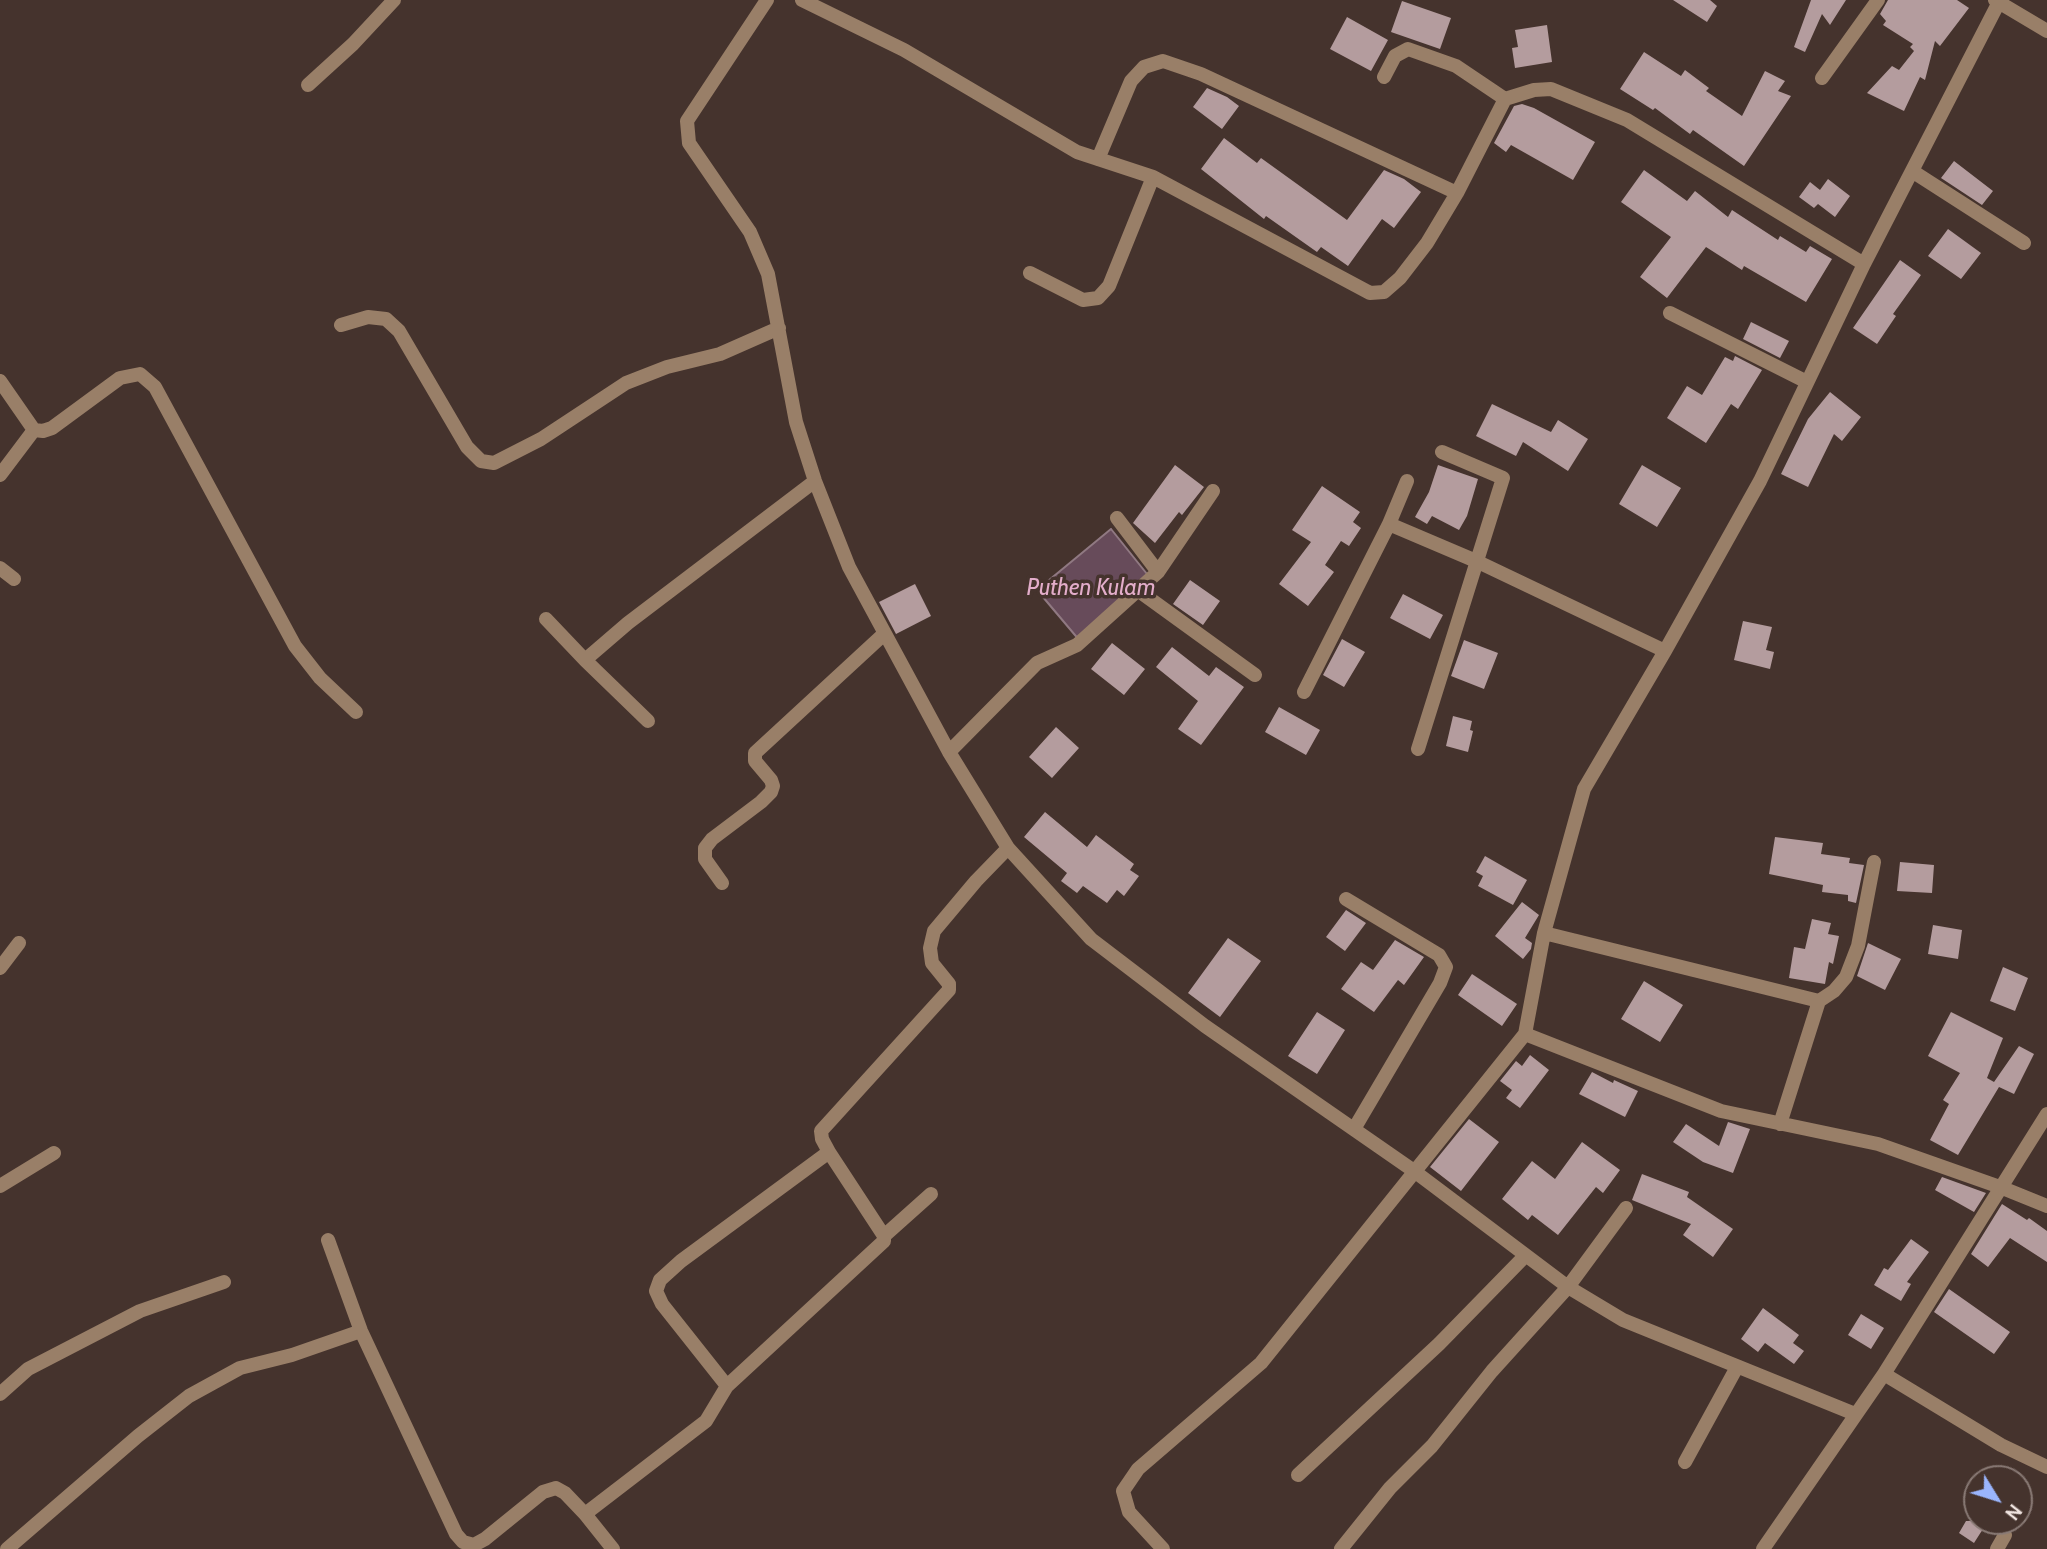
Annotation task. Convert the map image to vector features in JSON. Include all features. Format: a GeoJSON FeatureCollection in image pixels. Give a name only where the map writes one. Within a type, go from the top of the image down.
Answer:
{"type":"FeatureCollection","features":[{"type":"Feature","properties":{"kind":"street"},"geometry":{"type":"LineString","coordinates":[[308,85],[353,44],[394,0]]}},
{"type":"Feature","properties":{"kind":"street"},"geometry":{"type":"LineString","coordinates":[[767,0],[687,121],[689,143],[750,232],[768,274],[796,422],[815,481],[849,567],[949,752],[1008,848],[1091,939],[1205,1026],[1413,1171],[1567,1287],[1623,1320],[1855,1414]]}},
{"type":"Feature","properties":{"kind":"street"},"geometry":{"type":"LineString","coordinates":[[802,0],[904,50],[1077,152],[1153,177],[1370,293],[1384,292],[1400,278],[1427,243],[1457,193],[1505,99],[1534,90],[1551,89],[1627,120],[1864,264]]}},
{"type":"Feature","properties":{"kind":"street"},"geometry":{"type":"LineString","coordinates":[[1822,78],[1878,0]]}},
{"type":"Feature","properties":{"kind":"street"},"geometry":{"type":"LineString","coordinates":[[1163,1549],[1129,1512],[1123,1491],[1138,1469],[1261,1363],[1525,1034],[1544,933],[1584,789],[1760,481],[1864,264],[1998,1],[2047,31]]}},
{"type":"Feature","properties":{"kind":"street"},"geometry":{"type":"LineString","coordinates":[[1384,77],[1395,57],[1408,49],[1456,66],[1505,99]]}},
{"type":"Feature","properties":{"kind":"street"},"geometry":{"type":"LineString","coordinates":[[1098,159],[1131,81],[1144,67],[1163,61],[1201,74],[1457,193]]}},
{"type":"Feature","properties":{"kind":"street"},"geometry":{"type":"LineString","coordinates":[[1912,171],[2024,243]]}},
{"type":"Feature","properties":{"kind":"street"},"geometry":{"type":"LineString","coordinates":[[1030,273],[1083,300],[1098,299],[1109,286],[1153,177]]}},
{"type":"Feature","properties":{"kind":"street"},"geometry":{"type":"LineString","coordinates":[[1670,313],[1807,382]]}},
{"type":"Feature","properties":{"kind":"street"},"geometry":{"type":"LineString","coordinates":[[341,326],[368,317],[386,318],[399,331],[467,447],[481,461],[494,463],[541,439],[626,383],[667,367],[720,354],[779,328]]}},
{"type":"Feature","properties":{"kind":"street"},"geometry":{"type":"LineString","coordinates":[[0,380],[34,430],[43,431],[52,428],[120,378],[140,374],[155,387],[295,646],[320,678],[356,712]]}},
{"type":"Feature","properties":{"kind":"street"},"geometry":{"type":"LineString","coordinates":[[0,475],[34,430]]}},
{"type":"Feature","properties":{"kind":"street"},"geometry":{"type":"LineString","coordinates":[[1418,749],[1503,478],[1442,452]]}},
{"type":"Feature","properties":{"kind":"street"},"geometry":{"type":"LineString","coordinates":[[584,660],[628,623],[815,481]]}},
{"type":"Feature","properties":{"kind":"street"},"geometry":{"type":"LineString","coordinates":[[1304,692],[1407,481]]}},
{"type":"Feature","properties":{"kind":"street"},"geometry":{"type":"LineString","coordinates":[[949,752],[1037,663],[1077,645],[1139,591],[1158,572],[1213,491]]}},
{"type":"Feature","properties":{"kind":"street"},"geometry":{"type":"LineString","coordinates":[[1117,518],[1158,572]]}},
{"type":"Feature","properties":{"kind":"street"},"geometry":{"type":"LineString","coordinates":[[1388,524],[1476,561],[1665,651]]}},
{"type":"Feature","properties":{"kind":"street"},"geometry":{"type":"LineString","coordinates":[[0,568],[14,579]]}},
{"type":"Feature","properties":{"kind":"street"},"geometry":{"type":"LineString","coordinates":[[1139,591],[1255,675]]}},
{"type":"Feature","properties":{"kind":"street"},"geometry":{"type":"LineString","coordinates":[[546,619],[584,660],[648,721]]}},
{"type":"Feature","properties":{"kind":"street"},"geometry":{"type":"LineString","coordinates":[[722,883],[705,859],[705,848],[712,839],[761,802],[773,786],[771,779],[755,761],[755,753],[884,634]]}},
{"type":"Feature","properties":{"kind":"street"},"geometry":{"type":"LineString","coordinates":[[585,1514],[706,1421],[727,1386],[884,1241],[884,1236],[829,1152],[821,1131],[948,990],[949,984],[932,962],[930,948],[934,931],[1008,848]]}},
{"type":"Feature","properties":{"kind":"street"},"geometry":{"type":"LineString","coordinates":[[1780,1124],[1819,1002],[1846,977],[1858,946],[1874,862]]}},
{"type":"Feature","properties":{"kind":"street"},"geometry":{"type":"LineString","coordinates":[[1346,899],[1439,956],[1446,967],[1440,983],[1354,1129]]}},
{"type":"Feature","properties":{"kind":"street"},"geometry":{"type":"LineString","coordinates":[[1544,933],[1819,1002]]}},
{"type":"Feature","properties":{"kind":"street"},"geometry":{"type":"LineString","coordinates":[[0,968],[19,943]]}},
{"type":"Feature","properties":{"kind":"street"},"geometry":{"type":"LineString","coordinates":[[1525,1034],[1721,1111],[1878,1144],[2047,1206]]}},
{"type":"Feature","properties":{"kind":"street"},"geometry":{"type":"LineString","coordinates":[[1763,1549],[1884,1374],[2047,1114]]}},
{"type":"Feature","properties":{"kind":"street"},"geometry":{"type":"LineString","coordinates":[[727,1386],[662,1304],[656,1290],[660,1280],[681,1261],[829,1152]]}},
{"type":"Feature","properties":{"kind":"street"},"geometry":{"type":"LineString","coordinates":[[0,1186],[54,1153]]}},
{"type":"Feature","properties":{"kind":"street"},"geometry":{"type":"LineString","coordinates":[[884,1236],[931,1194]]}},
{"type":"Feature","properties":{"kind":"street"},"geometry":{"type":"LineString","coordinates":[[1341,1549],[1390,1488],[1432,1446],[1492,1371],[1567,1287],[1626,1208]]}},
{"type":"Feature","properties":{"kind":"street"},"geometry":{"type":"LineString","coordinates":[[328,1240],[361,1331],[456,1534],[463,1542],[474,1545],[485,1539],[543,1492],[556,1488],[565,1493],[585,1514],[613,1549]]}},
{"type":"Feature","properties":{"kind":"street"},"geometry":{"type":"LineString","coordinates":[[1298,1475],[1439,1345],[1525,1256]]}},
{"type":"Feature","properties":{"kind":"street"},"geometry":{"type":"LineString","coordinates":[[0,1394],[28,1369],[140,1311],[224,1282]]}},
{"type":"Feature","properties":{"kind":"street"},"geometry":{"type":"LineString","coordinates":[[7,1549],[138,1436],[189,1396],[240,1368],[361,1331]]}},
{"type":"Feature","properties":{"kind":"street"},"geometry":{"type":"LineString","coordinates":[[1685,1462],[1737,1367]]}},
{"type":"Feature","properties":{"kind":"street"},"geometry":{"type":"LineString","coordinates":[[1884,1374],[2001,1445],[2047,1467]]}},
{"type":"Feature","properties":{"kind":"street"},"geometry":{"type":"LineString","coordinates":[[1997,1549],[2005,1535]]}},
{"type":"Feature","properties":{"kind":"water","name":"Puthen Kulam"},"geometry":{"type":"Polygon","coordinates":[[[1111,529],[1151,579],[1080,641],[1037,590],[1111,529]]]}},
{"type":"Feature","properties":{"kind":"building"},"geometry":{"type":"Polygon","coordinates":[[[1673,0],[1710,0],[1717,6],[1707,22],[1673,0]]]}},
{"type":"Feature","properties":{"kind":"building"},"geometry":{"type":"Polygon","coordinates":[[[1811,0],[1846,0],[1830,25],[1822,14],[1805,52],[1794,47],[1811,0]]]}},
{"type":"Feature","properties":{"kind":"building"},"geometry":{"type":"Polygon","coordinates":[[[1888,0],[1957,0],[1969,8],[1940,46],[1935,41],[1925,80],[1920,77],[1904,111],[1867,93],[1892,66],[1899,70],[1914,51],[1910,47],[1913,44],[1883,25],[1886,21],[1880,14],[1888,0]]]}},
{"type":"Feature","properties":{"kind":"building"},"geometry":{"type":"Polygon","coordinates":[[[1402,1],[1451,18],[1440,49],[1391,32],[1402,1]]]}},
{"type":"Feature","properties":{"kind":"building"},"geometry":{"type":"Polygon","coordinates":[[[1347,17],[1388,40],[1371,71],[1330,49],[1347,17]]]}},
{"type":"Feature","properties":{"kind":"building"},"geometry":{"type":"Polygon","coordinates":[[[1547,25],[1552,62],[1515,68],[1512,48],[1518,47],[1515,30],[1547,25]]]}},
{"type":"Feature","properties":{"kind":"building"},"geometry":{"type":"Polygon","coordinates":[[[1644,52],[1681,76],[1685,70],[1709,88],[1706,91],[1742,116],[1765,71],[1785,81],[1778,91],[1791,96],[1744,166],[1693,130],[1690,134],[1655,108],[1653,110],[1620,89],[1644,52]]]}},
{"type":"Feature","properties":{"kind":"building"},"geometry":{"type":"Polygon","coordinates":[[[1207,88],[1239,106],[1222,129],[1193,107],[1207,88]]]}},
{"type":"Feature","properties":{"kind":"building"},"geometry":{"type":"Polygon","coordinates":[[[1522,104],[1595,142],[1573,180],[1511,145],[1506,152],[1494,143],[1514,106],[1522,104]]]}},
{"type":"Feature","properties":{"kind":"building"},"geometry":{"type":"Polygon","coordinates":[[[1224,138],[1257,163],[1261,158],[1347,220],[1384,170],[1404,179],[1421,192],[1394,228],[1382,219],[1348,266],[1321,247],[1317,252],[1266,216],[1264,219],[1201,169],[1224,138]]]}},
{"type":"Feature","properties":{"kind":"building"},"geometry":{"type":"Polygon","coordinates":[[[1954,161],[1993,191],[1982,205],[1941,178],[1954,161]]]}},
{"type":"Feature","properties":{"kind":"building"},"geometry":{"type":"Polygon","coordinates":[[[1644,170],[1687,201],[1695,191],[1728,217],[1732,210],[1778,240],[1780,236],[1806,252],[1810,246],[1832,259],[1806,302],[1744,266],[1742,270],[1706,247],[1667,298],[1640,277],[1671,237],[1621,202],[1644,170]]]}},
{"type":"Feature","properties":{"kind":"building"},"geometry":{"type":"Polygon","coordinates":[[[1828,179],[1850,196],[1835,217],[1818,204],[1814,208],[1799,197],[1810,182],[1820,190],[1828,179]]]}},
{"type":"Feature","properties":{"kind":"building"},"geometry":{"type":"Polygon","coordinates":[[[1948,229],[1981,253],[1961,279],[1928,256],[1948,229]]]}},
{"type":"Feature","properties":{"kind":"building"},"geometry":{"type":"Polygon","coordinates":[[[1900,260],[1921,275],[1893,314],[1896,316],[1877,344],[1853,328],[1900,260]]]}},
{"type":"Feature","properties":{"kind":"building"},"geometry":{"type":"Polygon","coordinates":[[[1751,322],[1789,341],[1780,358],[1743,339],[1751,322]]]}},
{"type":"Feature","properties":{"kind":"building"},"geometry":{"type":"Polygon","coordinates":[[[1735,356],[1762,370],[1738,409],[1731,404],[1706,443],[1667,418],[1687,386],[1702,395],[1725,357],[1733,361],[1735,356]]]}},
{"type":"Feature","properties":{"kind":"building"},"geometry":{"type":"Polygon","coordinates":[[[1830,392],[1861,417],[1842,441],[1834,434],[1808,487],[1781,474],[1808,419],[1830,392]]]}},
{"type":"Feature","properties":{"kind":"building"},"geometry":{"type":"Polygon","coordinates":[[[1492,404],[1551,432],[1558,420],[1588,439],[1568,471],[1523,442],[1516,456],[1476,436],[1492,404]]]}},
{"type":"Feature","properties":{"kind":"building"},"geometry":{"type":"Polygon","coordinates":[[[1175,465],[1204,487],[1182,515],[1179,512],[1155,543],[1133,523],[1175,465]]]}},
{"type":"Feature","properties":{"kind":"building"},"geometry":{"type":"Polygon","coordinates":[[[1438,465],[1478,479],[1467,516],[1459,530],[1432,516],[1427,524],[1415,517],[1429,492],[1438,465]]]}},
{"type":"Feature","properties":{"kind":"building"},"geometry":{"type":"Polygon","coordinates":[[[1642,465],[1681,488],[1657,527],[1619,504],[1642,465]]]}},
{"type":"Feature","properties":{"kind":"building"},"geometry":{"type":"Polygon","coordinates":[[[1322,486],[1360,512],[1353,522],[1361,528],[1349,546],[1341,541],[1325,565],[1334,572],[1308,606],[1279,584],[1311,542],[1292,530],[1322,486]]]}},
{"type":"Feature","properties":{"kind":"building"},"geometry":{"type":"Polygon","coordinates":[[[1190,580],[1220,601],[1203,625],[1173,604],[1190,580]]]}},
{"type":"Feature","properties":{"kind":"building"},"geometry":{"type":"Polygon","coordinates":[[[915,584],[931,616],[896,634],[879,602],[915,584]]]}},
{"type":"Feature","properties":{"kind":"building"},"geometry":{"type":"Polygon","coordinates":[[[1403,594],[1443,615],[1430,639],[1390,618],[1403,594]]]}},
{"type":"Feature","properties":{"kind":"building"},"geometry":{"type":"Polygon","coordinates":[[[1743,621],[1772,627],[1766,650],[1774,652],[1770,669],[1734,660],[1743,621]]]}},
{"type":"Feature","properties":{"kind":"building"},"geometry":{"type":"Polygon","coordinates":[[[1342,639],[1365,652],[1344,687],[1323,675],[1342,639]]]}},
{"type":"Feature","properties":{"kind":"building"},"geometry":{"type":"Polygon","coordinates":[[[1464,640],[1498,653],[1484,689],[1451,676],[1464,640]]]}},
{"type":"Feature","properties":{"kind":"building"},"geometry":{"type":"Polygon","coordinates":[[[1112,643],[1145,669],[1124,695],[1091,669],[1112,643]]]}},
{"type":"Feature","properties":{"kind":"building"},"geometry":{"type":"Polygon","coordinates":[[[1172,647],[1209,676],[1216,667],[1244,687],[1201,745],[1178,729],[1198,701],[1156,667],[1172,647]]]}},
{"type":"Feature","properties":{"kind":"building"},"geometry":{"type":"Polygon","coordinates":[[[1279,707],[1320,730],[1306,755],[1265,732],[1279,707]]]}},
{"type":"Feature","properties":{"kind":"building"},"geometry":{"type":"Polygon","coordinates":[[[1453,716],[1472,721],[1470,730],[1473,731],[1468,752],[1446,746],[1453,716]]]}},
{"type":"Feature","properties":{"kind":"building"},"geometry":{"type":"Polygon","coordinates":[[[1056,727],[1079,748],[1052,778],[1029,757],[1056,727]]]}},
{"type":"Feature","properties":{"kind":"building"},"geometry":{"type":"Polygon","coordinates":[[[1045,812],[1087,847],[1096,835],[1134,864],[1130,870],[1139,876],[1124,896],[1117,890],[1107,903],[1083,886],[1077,893],[1061,881],[1067,873],[1024,837],[1045,812]]]}},
{"type":"Feature","properties":{"kind":"building"},"geometry":{"type":"Polygon","coordinates":[[[1775,837],[1823,843],[1821,854],[1850,858],[1849,863],[1864,865],[1856,903],[1848,901],[1848,895],[1822,892],[1823,885],[1769,874],[1775,837]]]}},
{"type":"Feature","properties":{"kind":"building"},"geometry":{"type":"Polygon","coordinates":[[[1485,856],[1527,880],[1513,905],[1478,886],[1483,876],[1476,872],[1485,856]]]}},
{"type":"Feature","properties":{"kind":"building"},"geometry":{"type":"Polygon","coordinates":[[[1900,862],[1934,865],[1932,893],[1897,891],[1900,862]]]}},
{"type":"Feature","properties":{"kind":"building"},"geometry":{"type":"Polygon","coordinates":[[[1522,902],[1539,915],[1525,938],[1532,943],[1523,959],[1495,936],[1522,902]]]}},
{"type":"Feature","properties":{"kind":"building"},"geometry":{"type":"Polygon","coordinates":[[[1346,910],[1366,923],[1345,951],[1326,937],[1346,910]]]}},
{"type":"Feature","properties":{"kind":"building"},"geometry":{"type":"Polygon","coordinates":[[[1812,919],[1831,923],[1828,934],[1839,936],[1833,964],[1829,962],[1825,984],[1789,978],[1794,947],[1805,949],[1812,919]]]}},
{"type":"Feature","properties":{"kind":"building"},"geometry":{"type":"Polygon","coordinates":[[[1933,925],[1962,930],[1958,959],[1928,954],[1933,925]]]}},
{"type":"Feature","properties":{"kind":"building"},"geometry":{"type":"Polygon","coordinates":[[[1228,938],[1261,961],[1220,1017],[1188,993],[1228,938]]]}},
{"type":"Feature","properties":{"kind":"building"},"geometry":{"type":"Polygon","coordinates":[[[1395,940],[1424,957],[1404,985],[1398,980],[1374,1012],[1341,989],[1361,962],[1373,970],[1395,940]]]}},
{"type":"Feature","properties":{"kind":"building"},"geometry":{"type":"Polygon","coordinates":[[[1868,943],[1901,959],[1885,990],[1857,976],[1868,943]]]}},
{"type":"Feature","properties":{"kind":"building"},"geometry":{"type":"Polygon","coordinates":[[[2003,967],[2028,978],[2015,1011],[1990,1001],[2003,967]]]}},
{"type":"Feature","properties":{"kind":"building"},"geometry":{"type":"Polygon","coordinates":[[[1472,974],[1517,1004],[1502,1026],[1458,995],[1472,974]]]}},
{"type":"Feature","properties":{"kind":"building"},"geometry":{"type":"Polygon","coordinates":[[[1644,981],[1683,1005],[1660,1042],[1621,1019],[1644,981]]]}},
{"type":"Feature","properties":{"kind":"building"},"geometry":{"type":"Polygon","coordinates":[[[1317,1012],[1345,1030],[1317,1074],[1288,1056],[1317,1012]]]}},
{"type":"Feature","properties":{"kind":"building"},"geometry":{"type":"Polygon","coordinates":[[[1951,1012],[2003,1038],[1987,1078],[1994,1082],[2019,1046],[2034,1054],[2014,1094],[1999,1087],[1958,1155],[1930,1140],[1949,1104],[1943,1100],[1960,1073],[1928,1056],[1951,1012]]]}},
{"type":"Feature","properties":{"kind":"building"},"geometry":{"type":"Polygon","coordinates":[[[1530,1055],[1549,1070],[1520,1108],[1506,1098],[1512,1090],[1500,1081],[1516,1061],[1522,1066],[1530,1055]]]}},
{"type":"Feature","properties":{"kind":"building"},"geometry":{"type":"Polygon","coordinates":[[[1592,1072],[1613,1083],[1614,1080],[1638,1091],[1625,1117],[1579,1094],[1592,1072]]]}},
{"type":"Feature","properties":{"kind":"building"},"geometry":{"type":"Polygon","coordinates":[[[1469,1119],[1499,1142],[1461,1191],[1430,1167],[1469,1119]]]}},
{"type":"Feature","properties":{"kind":"building"},"geometry":{"type":"Polygon","coordinates":[[[1728,1122],[1750,1129],[1733,1173],[1703,1162],[1673,1142],[1686,1124],[1719,1146],[1728,1122]]]}},
{"type":"Feature","properties":{"kind":"building"},"geometry":{"type":"Polygon","coordinates":[[[1582,1142],[1620,1170],[1603,1193],[1596,1187],[1558,1235],[1532,1215],[1528,1220],[1502,1199],[1532,1161],[1555,1179],[1582,1142]]]}},
{"type":"Feature","properties":{"kind":"building"},"geometry":{"type":"Polygon","coordinates":[[[1642,1174],[1689,1192],[1687,1197],[1733,1229],[1713,1257],[1683,1235],[1691,1224],[1632,1200],[1642,1174]]]}},
{"type":"Feature","properties":{"kind":"building"},"geometry":{"type":"Polygon","coordinates":[[[1942,1177],[1986,1193],[1974,1212],[1935,1190],[1942,1177]]]}},
{"type":"Feature","properties":{"kind":"building"},"geometry":{"type":"Polygon","coordinates":[[[2002,1204],[2047,1231],[2047,1262],[2010,1238],[1988,1267],[1971,1254],[2002,1204]]]}},
{"type":"Feature","properties":{"kind":"building"},"geometry":{"type":"Polygon","coordinates":[[[1911,1239],[1929,1252],[1907,1282],[1911,1284],[1901,1301],[1874,1285],[1884,1268],[1888,1270],[1911,1239]]]}},
{"type":"Feature","properties":{"kind":"building"},"geometry":{"type":"Polygon","coordinates":[[[1949,1289],[2010,1332],[1994,1354],[1934,1312],[1949,1289]]]}},
{"type":"Feature","properties":{"kind":"building"},"geometry":{"type":"Polygon","coordinates":[[[1763,1308],[1799,1335],[1793,1343],[1804,1351],[1794,1364],[1765,1343],[1758,1352],[1741,1339],[1763,1308]]]}},
{"type":"Feature","properties":{"kind":"building"},"geometry":{"type":"Polygon","coordinates":[[[1861,1314],[1884,1328],[1871,1349],[1848,1335],[1861,1314]]]}},
{"type":"Feature","properties":{"kind":"building"},"geometry":{"type":"Polygon","coordinates":[[[1963,1526],[1963,1535],[1979,1535],[1974,1543],[1959,1533],[1963,1526]]]}}]}
